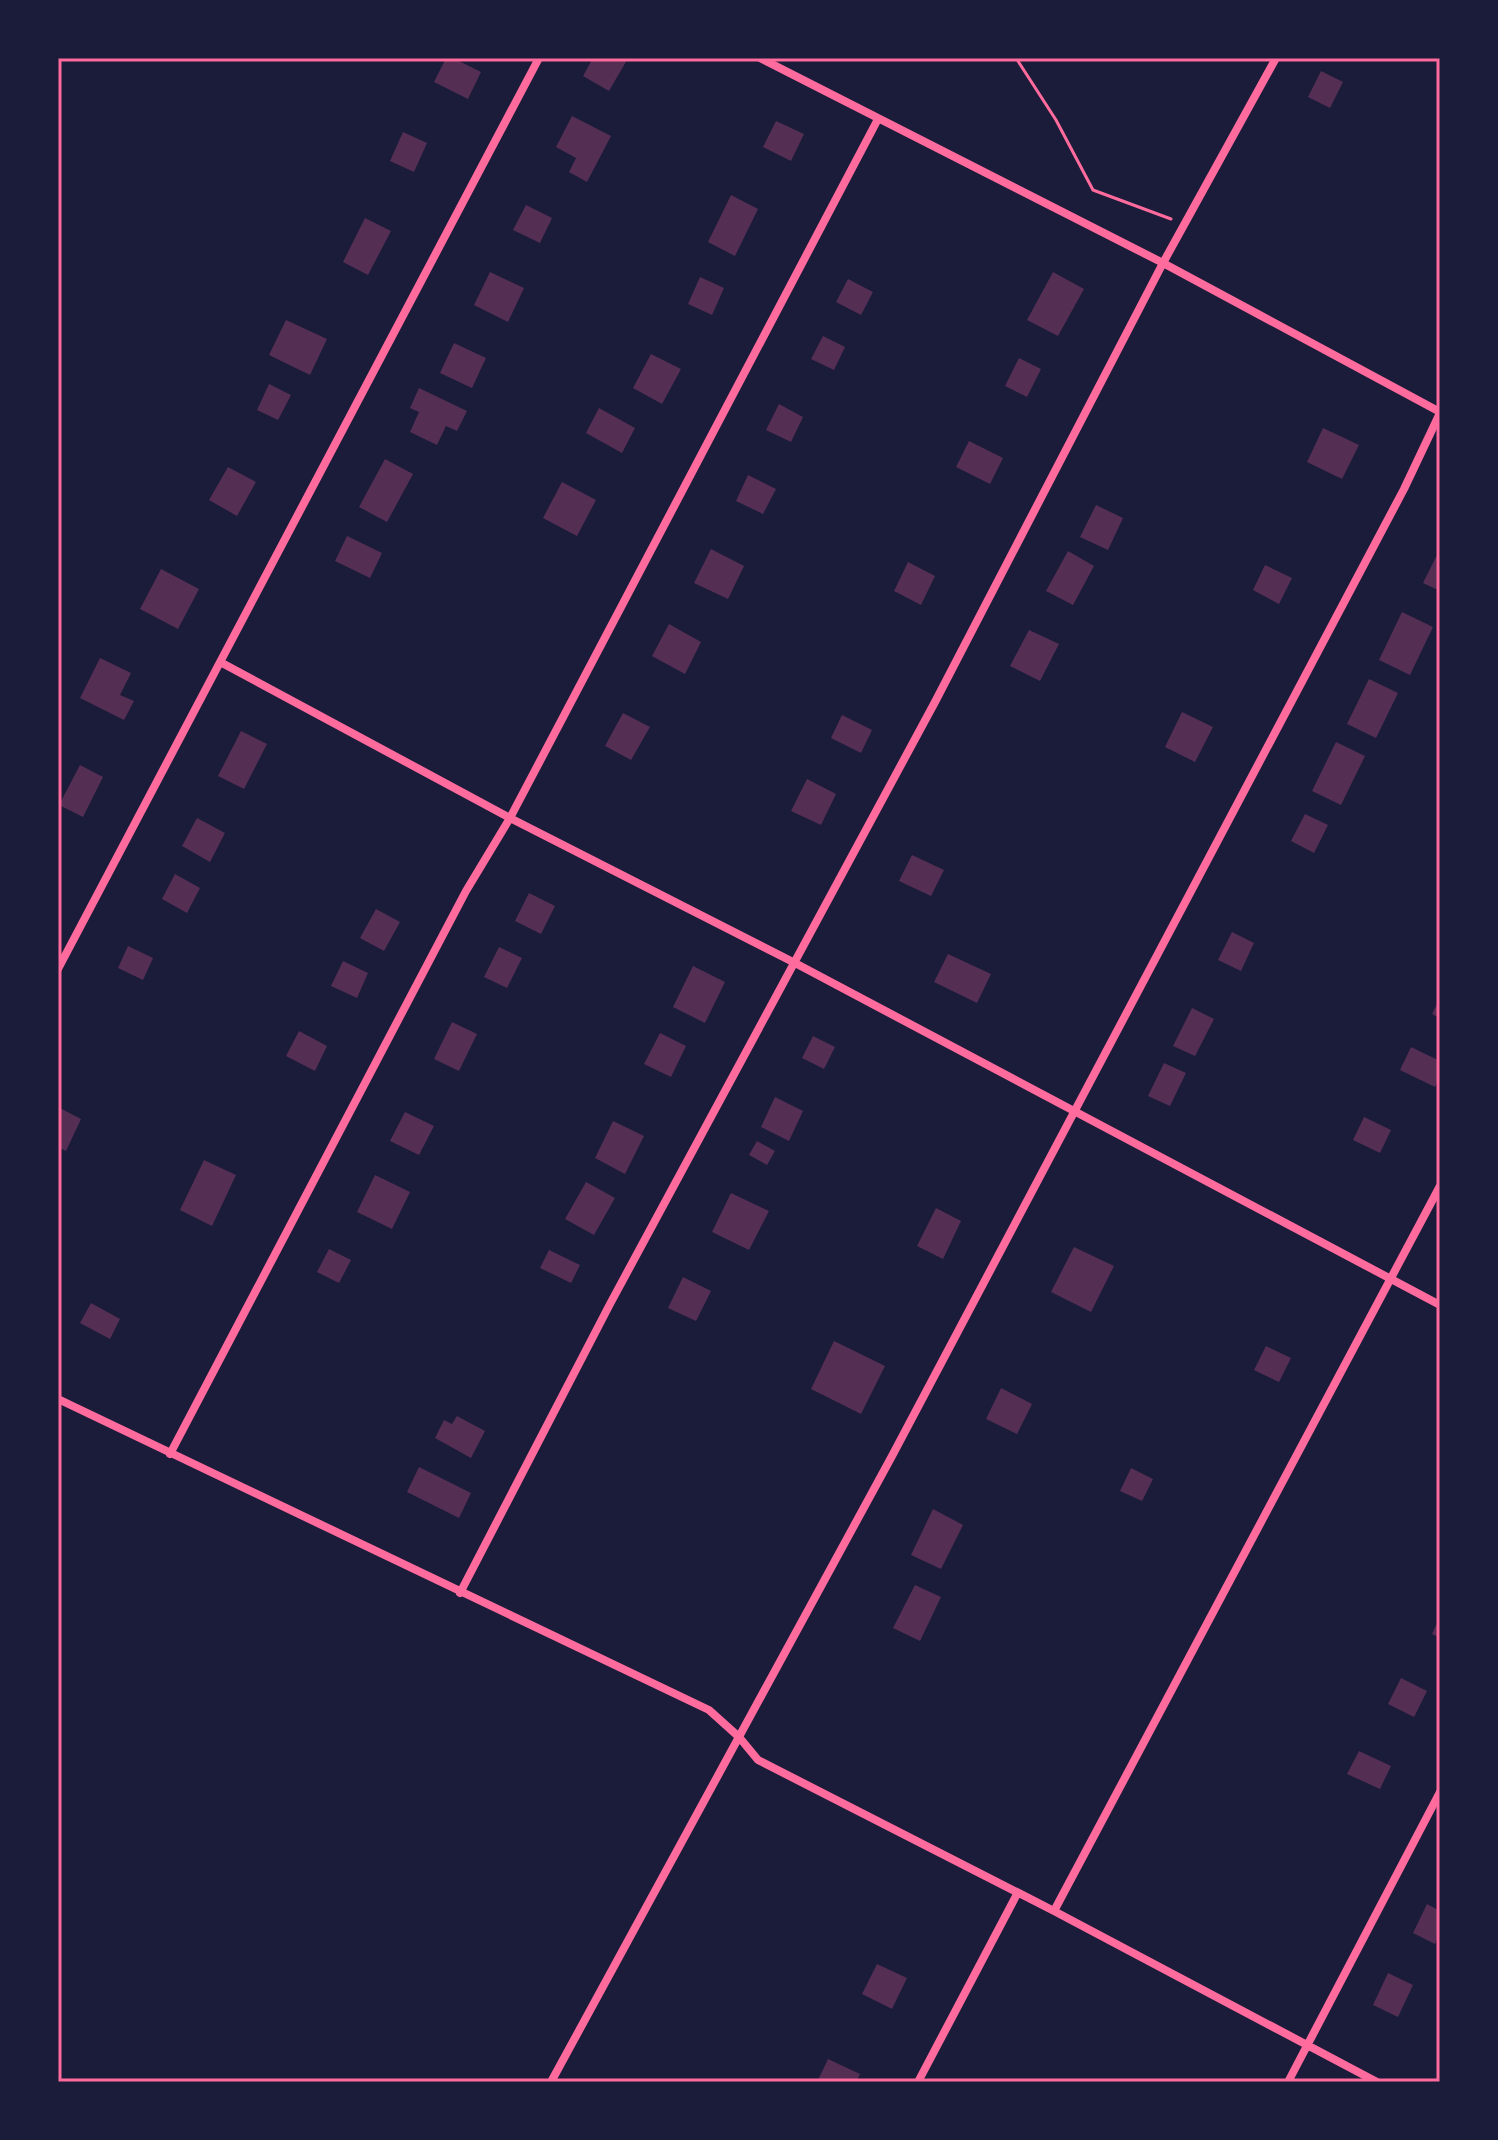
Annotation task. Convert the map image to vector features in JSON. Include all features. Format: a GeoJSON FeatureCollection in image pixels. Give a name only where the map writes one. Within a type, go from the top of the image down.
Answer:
{"type":"FeatureCollection","features":[{"type":"Feature","properties":{"kind":"street"},"geometry":{"type":"LineString","coordinates":[[58,969],[539,58]]}},
{"type":"Feature","properties":{"kind":"street"},"geometry":{"type":"LineString","coordinates":[[551,2082],[1076,1112],[1404,489],[1440,412],[1163,263],[760,58]]}},
{"type":"Feature","properties":{"kind":"street"},"geometry":{"type":"LineString","coordinates":[[460,1593],[610,1304],[935,702],[1163,263],[1276,58]]}},
{"type":"Feature","properties":{"kind":"street"},"geometry":{"type":"LineString","coordinates":[[170,1454],[878,119]]}},
{"type":"Feature","properties":{"kind":"street"},"geometry":{"type":"LineString","coordinates":[[222,663],[510,818],[795,963],[1440,1305]]}},
{"type":"Feature","properties":{"kind":"street"},"geometry":{"type":"LineString","coordinates":[[1054,1911],[1440,1186]]}},
{"type":"Feature","properties":{"kind":"street"},"geometry":{"type":"LineString","coordinates":[[58,1399],[709,1710],[739,1737],[758,1760],[1054,1911],[1377,2082]]}},
{"type":"Feature","properties":{"kind":"street"},"geometry":{"type":"LineString","coordinates":[[1288,2082],[1440,1792]]}},
{"type":"Feature","properties":{"kind":"street"},"geometry":{"type":"LineString","coordinates":[[918,2082],[1017,1894]]}},
{"type":"Feature","properties":{"kind":"path"},"geometry":{"type":"LineString","coordinates":[[1016,58],[1056,120],[1093,190],[1185,224]]}},
{"type":"Feature","properties":{"kind":"building"},"geometry":{"type":"Polygon","coordinates":[[[446,58],[453,58],[481,72],[468,99],[434,82],[446,58]]]}},
{"type":"Feature","properties":{"kind":"building"},"geometry":{"type":"Polygon","coordinates":[[[593,58],[627,60],[609,91],[583,76],[593,58]]]}},
{"type":"Feature","properties":{"kind":"building"},"geometry":{"type":"Polygon","coordinates":[[[1321,71],[1343,82],[1330,108],[1308,97],[1321,71]]]}},
{"type":"Feature","properties":{"kind":"building"},"geometry":{"type":"Polygon","coordinates":[[[572,116],[611,136],[587,182],[569,172],[576,158],[556,147],[572,116]]]}},
{"type":"Feature","properties":{"kind":"building"},"geometry":{"type":"Polygon","coordinates":[[[776,121],[804,134],[791,161],[763,147],[776,121]]]}},
{"type":"Feature","properties":{"kind":"building"},"geometry":{"type":"Polygon","coordinates":[[[403,132],[427,143],[414,172],[390,161],[403,132]]]}},
{"type":"Feature","properties":{"kind":"building"},"geometry":{"type":"Polygon","coordinates":[[[731,195],[758,209],[735,256],[708,242],[731,195]]]}},
{"type":"Feature","properties":{"kind":"building"},"geometry":{"type":"Polygon","coordinates":[[[526,205],[552,218],[540,243],[513,230],[526,205]]]}},
{"type":"Feature","properties":{"kind":"building"},"geometry":{"type":"Polygon","coordinates":[[[365,218],[391,231],[368,275],[343,262],[365,218]]]}},
{"type":"Feature","properties":{"kind":"building"},"geometry":{"type":"Polygon","coordinates":[[[490,272],[524,288],[508,322],[474,305],[490,272]]]}},
{"type":"Feature","properties":{"kind":"building"},"geometry":{"type":"Polygon","coordinates":[[[1053,272],[1084,289],[1058,336],[1027,320],[1053,272]]]}},
{"type":"Feature","properties":{"kind":"building"},"geometry":{"type":"Polygon","coordinates":[[[700,277],[724,288],[712,315],[688,304],[700,277]]]}},
{"type":"Feature","properties":{"kind":"building"},"geometry":{"type":"Polygon","coordinates":[[[848,279],[873,292],[861,315],[836,302],[848,279]]]}},
{"type":"Feature","properties":{"kind":"building"},"geometry":{"type":"Polygon","coordinates":[[[286,320],[327,339],[310,375],[269,355],[286,320]]]}},
{"type":"Feature","properties":{"kind":"building"},"geometry":{"type":"Polygon","coordinates":[[[823,336],[845,347],[834,370],[811,359],[823,336]]]}},
{"type":"Feature","properties":{"kind":"building"},"geometry":{"type":"Polygon","coordinates":[[[454,343],[486,358],[472,388],[440,373],[454,343]]]}},
{"type":"Feature","properties":{"kind":"building"},"geometry":{"type":"Polygon","coordinates":[[[651,354],[681,369],[662,404],[633,388],[651,354]]]}},
{"type":"Feature","properties":{"kind":"building"},"geometry":{"type":"Polygon","coordinates":[[[1019,358],[1041,369],[1027,397],[1005,386],[1019,358]]]}},
{"type":"Feature","properties":{"kind":"building"},"geometry":{"type":"Polygon","coordinates":[[[269,384],[291,395],[278,420],[257,410],[269,384]]]}},
{"type":"Feature","properties":{"kind":"building"},"geometry":{"type":"Polygon","coordinates":[[[419,388],[467,411],[457,431],[446,426],[437,445],[410,432],[419,412],[410,408],[419,388]]]}},
{"type":"Feature","properties":{"kind":"building"},"geometry":{"type":"Polygon","coordinates":[[[779,404],[803,417],[791,442],[766,430],[779,404]]]}},
{"type":"Feature","properties":{"kind":"building"},"geometry":{"type":"Polygon","coordinates":[[[599,408],[635,428],[622,453],[586,433],[599,408]]]}},
{"type":"Feature","properties":{"kind":"building"},"geometry":{"type":"Polygon","coordinates":[[[1323,428],[1359,445],[1342,479],[1307,462],[1323,428]]]}},
{"type":"Feature","properties":{"kind":"building"},"geometry":{"type":"Polygon","coordinates":[[[969,441],[1003,458],[990,484],[956,467],[969,441]]]}},
{"type":"Feature","properties":{"kind":"building"},"geometry":{"type":"Polygon","coordinates":[[[385,459],[413,474],[387,522],[359,507],[385,459]]]}},
{"type":"Feature","properties":{"kind":"building"},"geometry":{"type":"Polygon","coordinates":[[[228,467],[256,482],[237,516],[209,500],[228,467]]]}},
{"type":"Feature","properties":{"kind":"building"},"geometry":{"type":"Polygon","coordinates":[[[748,475],[776,489],[763,514],[736,501],[748,475]]]}},
{"type":"Feature","properties":{"kind":"building"},"geometry":{"type":"Polygon","coordinates":[[[562,482],[596,500],[577,536],[543,518],[562,482]]]}},
{"type":"Feature","properties":{"kind":"building"},"geometry":{"type":"Polygon","coordinates":[[[1096,505],[1123,518],[1108,550],[1080,537],[1096,505]]]}},
{"type":"Feature","properties":{"kind":"building"},"geometry":{"type":"Polygon","coordinates":[[[347,536],[382,553],[370,578],[335,561],[347,536]]]}},
{"type":"Feature","properties":{"kind":"building"},"geometry":{"type":"Polygon","coordinates":[[[711,549],[744,566],[728,599],[694,583],[711,549]]]}},
{"type":"Feature","properties":{"kind":"building"},"geometry":{"type":"Polygon","coordinates":[[[1068,551],[1094,566],[1073,605],[1046,591],[1068,551]]]}},
{"type":"Feature","properties":{"kind":"building"},"geometry":{"type":"Polygon","coordinates":[[[1440,554],[1440,591],[1423,583],[1440,554]]]}},
{"type":"Feature","properties":{"kind":"building"},"geometry":{"type":"Polygon","coordinates":[[[908,562],[935,576],[921,605],[894,591],[908,562]]]}},
{"type":"Feature","properties":{"kind":"building"},"geometry":{"type":"Polygon","coordinates":[[[1265,565],[1292,578],[1279,604],[1253,590],[1265,565]]]}},
{"type":"Feature","properties":{"kind":"building"},"geometry":{"type":"Polygon","coordinates":[[[161,569],[199,589],[178,629],[140,609],[161,569]]]}},
{"type":"Feature","properties":{"kind":"building"},"geometry":{"type":"Polygon","coordinates":[[[1402,612],[1433,627],[1410,675],[1379,660],[1402,612]]]}},
{"type":"Feature","properties":{"kind":"building"},"geometry":{"type":"Polygon","coordinates":[[[669,624],[701,642],[685,674],[652,656],[669,624]]]}},
{"type":"Feature","properties":{"kind":"building"},"geometry":{"type":"Polygon","coordinates":[[[1029,630],[1059,644],[1040,681],[1010,666],[1029,630]]]}},
{"type":"Feature","properties":{"kind":"building"},"geometry":{"type":"Polygon","coordinates":[[[100,658],[131,673],[120,695],[134,701],[124,720],[80,698],[100,658]]]}},
{"type":"Feature","properties":{"kind":"building"},"geometry":{"type":"Polygon","coordinates":[[[1369,679],[1398,693],[1376,738],[1347,724],[1369,679]]]}},
{"type":"Feature","properties":{"kind":"building"},"geometry":{"type":"Polygon","coordinates":[[[1182,712],[1213,727],[1195,762],[1165,747],[1182,712]]]}},
{"type":"Feature","properties":{"kind":"building"},"geometry":{"type":"Polygon","coordinates":[[[623,713],[650,727],[631,760],[605,746],[623,713]]]}},
{"type":"Feature","properties":{"kind":"building"},"geometry":{"type":"Polygon","coordinates":[[[842,715],[872,730],[861,753],[831,738],[842,715]]]}},
{"type":"Feature","properties":{"kind":"building"},"geometry":{"type":"Polygon","coordinates":[[[241,731],[267,744],[244,789],[218,776],[241,731]]]}},
{"type":"Feature","properties":{"kind":"building"},"geometry":{"type":"Polygon","coordinates":[[[1336,742],[1365,756],[1341,805],[1312,791],[1336,742]]]}},
{"type":"Feature","properties":{"kind":"building"},"geometry":{"type":"Polygon","coordinates":[[[80,765],[103,777],[83,817],[59,805],[80,765]]]}},
{"type":"Feature","properties":{"kind":"building"},"geometry":{"type":"Polygon","coordinates":[[[807,779],[836,794],[821,825],[791,811],[807,779]]]}},
{"type":"Feature","properties":{"kind":"building"},"geometry":{"type":"Polygon","coordinates":[[[1305,814],[1328,825],[1314,853],[1291,841],[1305,814]]]}},
{"type":"Feature","properties":{"kind":"building"},"geometry":{"type":"Polygon","coordinates":[[[197,818],[225,833],[210,862],[182,846],[197,818]]]}},
{"type":"Feature","properties":{"kind":"building"},"geometry":{"type":"Polygon","coordinates":[[[912,855],[944,870],[931,896],[899,881],[912,855]]]}},
{"type":"Feature","properties":{"kind":"building"},"geometry":{"type":"Polygon","coordinates":[[[175,874],[200,888],[187,913],[162,899],[175,874]]]}},
{"type":"Feature","properties":{"kind":"building"},"geometry":{"type":"Polygon","coordinates":[[[529,893],[555,906],[541,934],[515,921],[529,893]]]}},
{"type":"Feature","properties":{"kind":"building"},"geometry":{"type":"Polygon","coordinates":[[[376,909],[400,922],[384,951],[360,938],[376,909]]]}},
{"type":"Feature","properties":{"kind":"building"},"geometry":{"type":"Polygon","coordinates":[[[1232,932],[1254,943],[1241,971],[1218,960],[1232,932]]]}},
{"type":"Feature","properties":{"kind":"building"},"geometry":{"type":"Polygon","coordinates":[[[128,946],[153,958],[143,980],[118,968],[128,946]]]}},
{"type":"Feature","properties":{"kind":"building"},"geometry":{"type":"Polygon","coordinates":[[[499,947],[522,958],[507,988],[484,977],[499,947]]]}},
{"type":"Feature","properties":{"kind":"building"},"geometry":{"type":"Polygon","coordinates":[[[948,954],[991,974],[977,1003],[934,982],[948,954]]]}},
{"type":"Feature","properties":{"kind":"building"},"geometry":{"type":"Polygon","coordinates":[[[343,961],[368,973],[357,998],[331,986],[343,961]]]}},
{"type":"Feature","properties":{"kind":"building"},"geometry":{"type":"Polygon","coordinates":[[[693,966],[725,982],[705,1023],[673,1007],[693,966]]]}},
{"type":"Feature","properties":{"kind":"building"},"geometry":{"type":"Polygon","coordinates":[[[1440,998],[1440,1018],[1432,1014],[1440,998]]]}},
{"type":"Feature","properties":{"kind":"building"},"geometry":{"type":"Polygon","coordinates":[[[1192,1008],[1214,1019],[1195,1056],[1173,1046],[1192,1008]]]}},
{"type":"Feature","properties":{"kind":"building"},"geometry":{"type":"Polygon","coordinates":[[[452,1022],[477,1034],[459,1071],[434,1059],[452,1022]]]}},
{"type":"Feature","properties":{"kind":"building"},"geometry":{"type":"Polygon","coordinates":[[[299,1031],[327,1046],[315,1071],[286,1056],[299,1031]]]}},
{"type":"Feature","properties":{"kind":"building"},"geometry":{"type":"Polygon","coordinates":[[[660,1033],[686,1046],[671,1077],[644,1064],[660,1033]]]}},
{"type":"Feature","properties":{"kind":"building"},"geometry":{"type":"Polygon","coordinates":[[[813,1036],[835,1047],[824,1069],[802,1058],[813,1036]]]}},
{"type":"Feature","properties":{"kind":"building"},"geometry":{"type":"Polygon","coordinates":[[[1411,1047],[1440,1061],[1440,1076],[1435,1087],[1400,1070],[1411,1047]]]}},
{"type":"Feature","properties":{"kind":"building"},"geometry":{"type":"Polygon","coordinates":[[[1164,1063],[1186,1073],[1170,1106],[1148,1096],[1164,1063]]]}},
{"type":"Feature","properties":{"kind":"building"},"geometry":{"type":"Polygon","coordinates":[[[775,1097],[803,1111],[789,1141],[761,1127],[775,1097]]]}},
{"type":"Feature","properties":{"kind":"building"},"geometry":{"type":"Polygon","coordinates":[[[58,1107],[81,1119],[66,1151],[58,1147],[58,1107]]]}},
{"type":"Feature","properties":{"kind":"building"},"geometry":{"type":"Polygon","coordinates":[[[405,1112],[434,1126],[419,1155],[390,1141],[405,1112]]]}},
{"type":"Feature","properties":{"kind":"building"},"geometry":{"type":"Polygon","coordinates":[[[1364,1117],[1391,1130],[1380,1153],[1353,1140],[1364,1117]]]}},
{"type":"Feature","properties":{"kind":"building"},"geometry":{"type":"Polygon","coordinates":[[[613,1121],[644,1136],[625,1174],[595,1158],[613,1121]]]}},
{"type":"Feature","properties":{"kind":"building"},"geometry":{"type":"Polygon","coordinates":[[[757,1141],[775,1151],[767,1165],[749,1155],[757,1141]]]}},
{"type":"Feature","properties":{"kind":"building"},"geometry":{"type":"Polygon","coordinates":[[[204,1160],[236,1175],[212,1226],[180,1210],[204,1160]]]}},
{"type":"Feature","properties":{"kind":"building"},"geometry":{"type":"Polygon","coordinates":[[[375,1175],[410,1192],[392,1229],[357,1212],[375,1175]]]}},
{"type":"Feature","properties":{"kind":"building"},"geometry":{"type":"Polygon","coordinates":[[[586,1182],[615,1198],[594,1235],[565,1219],[586,1182]]]}},
{"type":"Feature","properties":{"kind":"building"},"geometry":{"type":"Polygon","coordinates":[[[731,1193],[769,1211],[749,1250],[712,1232],[731,1193]]]}},
{"type":"Feature","properties":{"kind":"building"},"geometry":{"type":"Polygon","coordinates":[[[936,1208],[961,1221],[943,1259],[917,1246],[936,1208]]]}},
{"type":"Feature","properties":{"kind":"building"},"geometry":{"type":"Polygon","coordinates":[[[1074,1247],[1114,1266],[1091,1312],[1051,1292],[1074,1247]]]}},
{"type":"Feature","properties":{"kind":"building"},"geometry":{"type":"Polygon","coordinates":[[[329,1249],[351,1260],[339,1283],[317,1272],[329,1249]]]}},
{"type":"Feature","properties":{"kind":"building"},"geometry":{"type":"Polygon","coordinates":[[[549,1250],[580,1265],[571,1283],[540,1268],[549,1250]]]}},
{"type":"Feature","properties":{"kind":"building"},"geometry":{"type":"Polygon","coordinates":[[[683,1277],[711,1291],[696,1321],[668,1308],[683,1277]]]}},
{"type":"Feature","properties":{"kind":"building"},"geometry":{"type":"Polygon","coordinates":[[[91,1303],[120,1319],[110,1339],[80,1323],[91,1303]]]}},
{"type":"Feature","properties":{"kind":"building"},"geometry":{"type":"Polygon","coordinates":[[[834,1341],[885,1366],[861,1414],[811,1389],[834,1341]]]}},
{"type":"Feature","properties":{"kind":"building"},"geometry":{"type":"Polygon","coordinates":[[[1266,1346],[1291,1358],[1279,1382],[1254,1370],[1266,1346]]]}},
{"type":"Feature","properties":{"kind":"building"},"geometry":{"type":"Polygon","coordinates":[[[1001,1388],[1032,1404],[1017,1434],[986,1419],[1001,1388]]]}},
{"type":"Feature","properties":{"kind":"building"},"geometry":{"type":"Polygon","coordinates":[[[457,1416],[485,1431],[471,1458],[435,1438],[444,1420],[452,1424],[457,1416]]]}},
{"type":"Feature","properties":{"kind":"building"},"geometry":{"type":"Polygon","coordinates":[[[419,1467],[471,1493],[459,1518],[407,1492],[419,1467]]]}},
{"type":"Feature","properties":{"kind":"building"},"geometry":{"type":"Polygon","coordinates":[[[1131,1468],[1153,1479],[1142,1501],[1120,1491],[1131,1468]]]}},
{"type":"Feature","properties":{"kind":"building"},"geometry":{"type":"Polygon","coordinates":[[[933,1509],[963,1525],[941,1569],[911,1555],[933,1509]]]}},
{"type":"Feature","properties":{"kind":"building"},"geometry":{"type":"Polygon","coordinates":[[[915,1585],[941,1597],[920,1641],[893,1628],[915,1585]]]}},
{"type":"Feature","properties":{"kind":"building"},"geometry":{"type":"Polygon","coordinates":[[[1440,1617],[1440,1638],[1432,1634],[1440,1617]]]}},
{"type":"Feature","properties":{"kind":"building"},"geometry":{"type":"Polygon","coordinates":[[[1401,1678],[1427,1691],[1414,1717],[1388,1704],[1401,1678]]]}},
{"type":"Feature","properties":{"kind":"building"},"geometry":{"type":"Polygon","coordinates":[[[1359,1751],[1391,1766],[1380,1789],[1347,1774],[1359,1751]]]}},
{"type":"Feature","properties":{"kind":"building"},"geometry":{"type":"Polygon","coordinates":[[[1427,1904],[1440,1911],[1440,1933],[1435,1944],[1413,1933],[1427,1904]]]}},
{"type":"Feature","properties":{"kind":"building"},"geometry":{"type":"Polygon","coordinates":[[[877,1964],[907,1978],[892,2009],[862,1994],[877,1964]]]}},
{"type":"Feature","properties":{"kind":"building"},"geometry":{"type":"Polygon","coordinates":[[[1388,1973],[1413,1985],[1398,2017],[1373,2005],[1388,1973]]]}},
{"type":"Feature","properties":{"kind":"building"},"geometry":{"type":"Polygon","coordinates":[[[828,2059],[860,2074],[856,2082],[817,2082],[828,2059]]]}}]}
